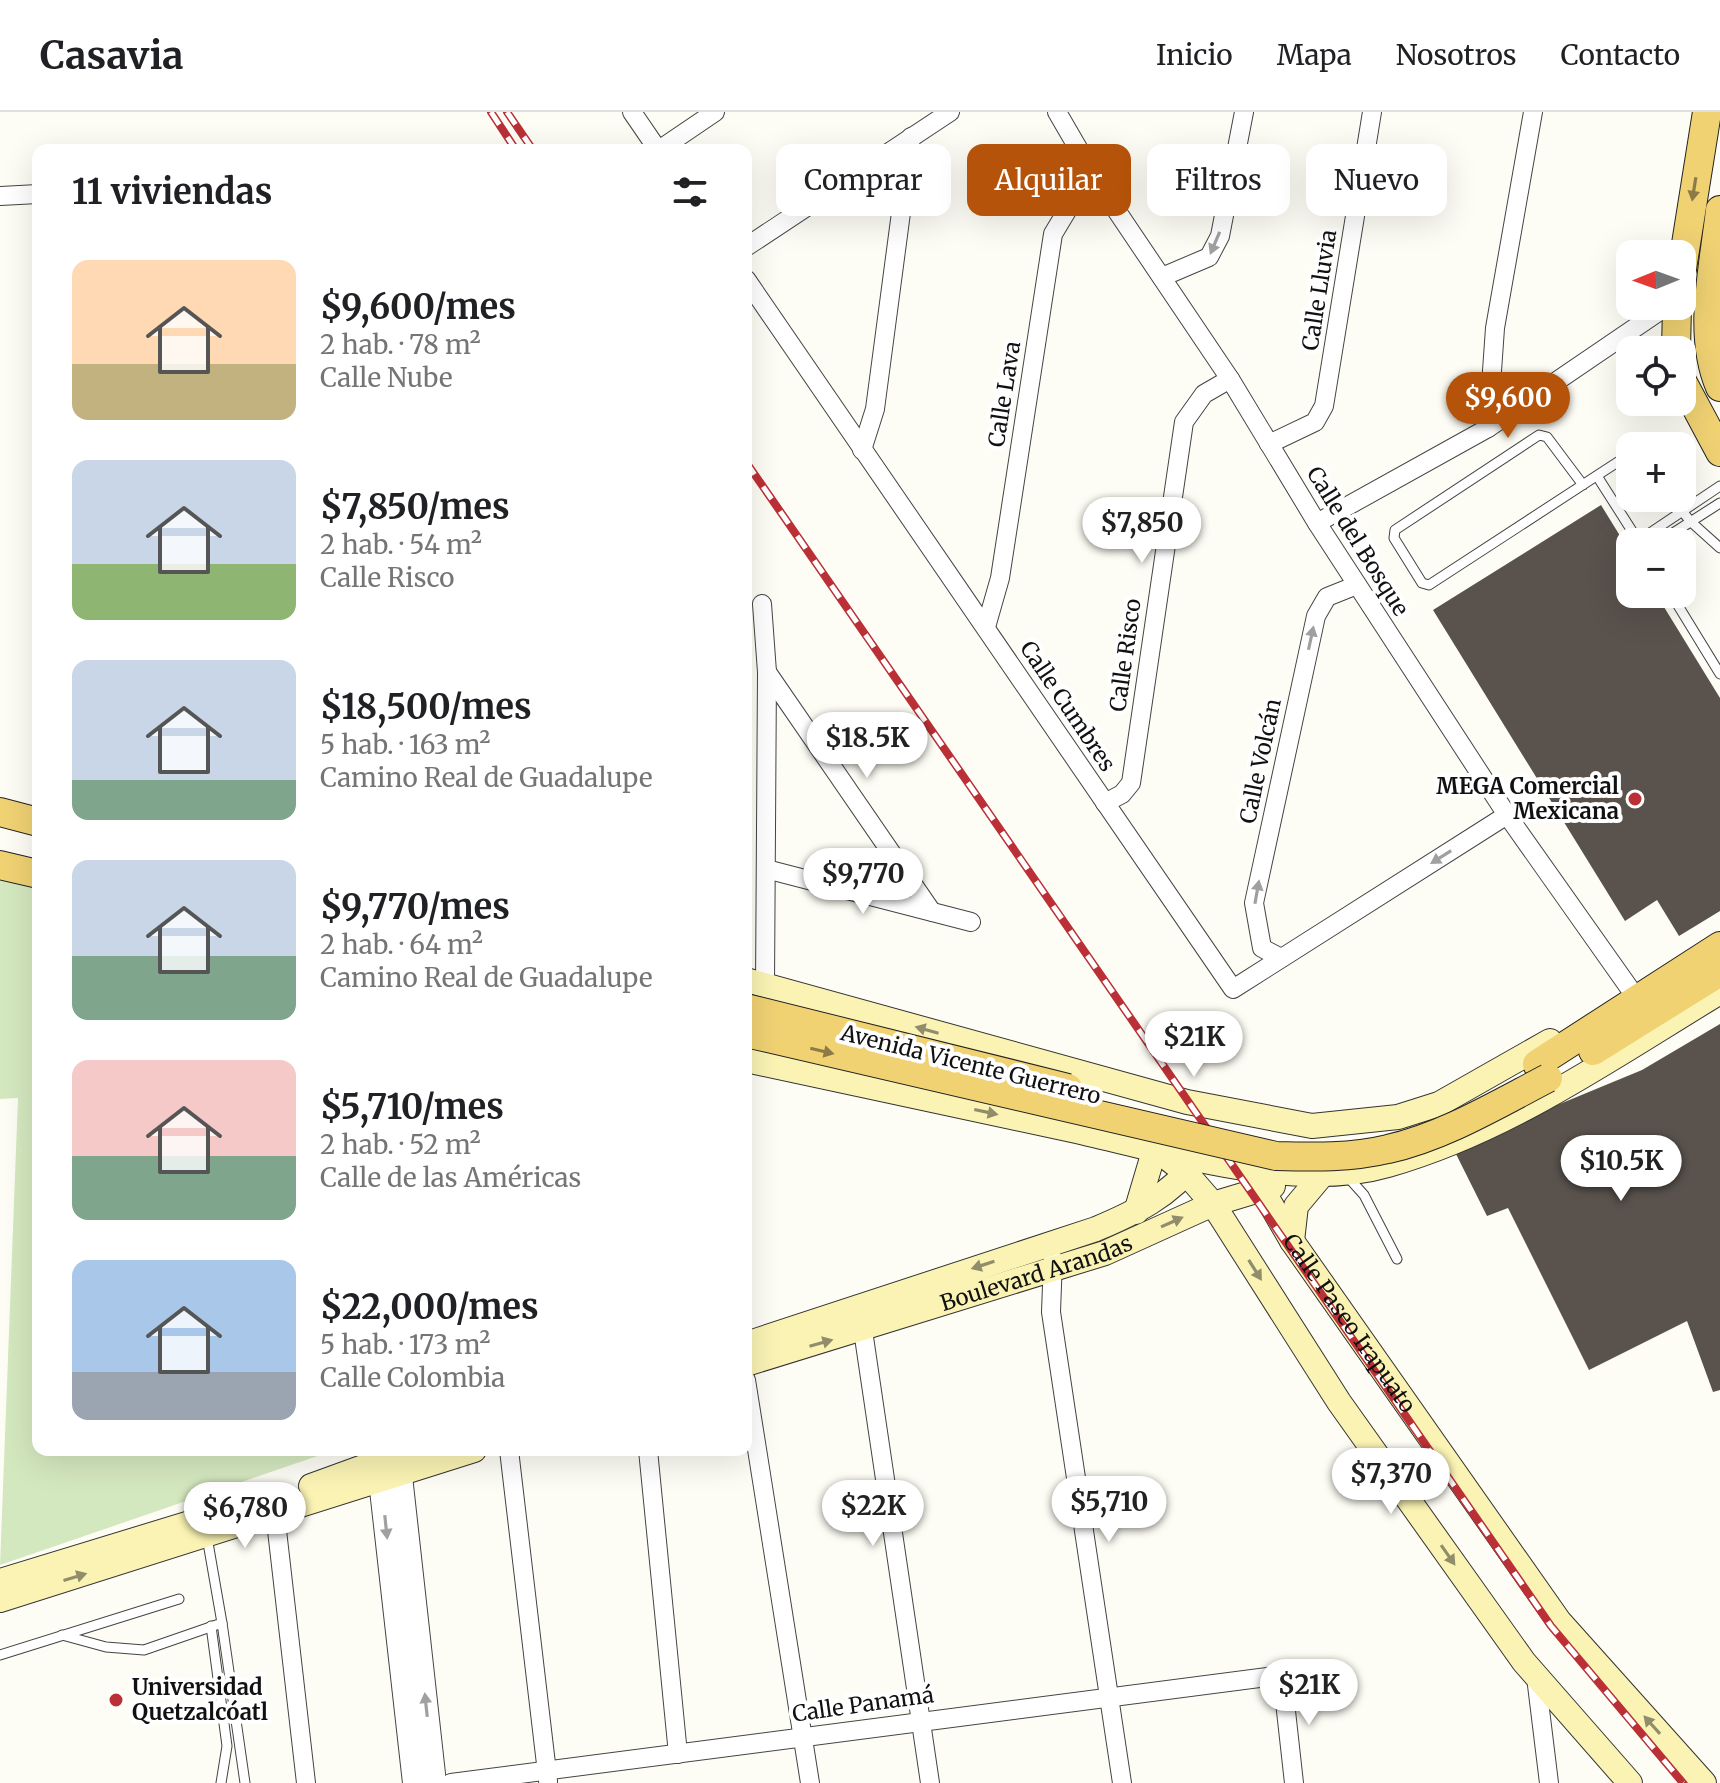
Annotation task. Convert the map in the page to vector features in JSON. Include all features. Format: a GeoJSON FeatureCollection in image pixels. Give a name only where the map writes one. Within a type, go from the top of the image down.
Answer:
{"type":"FeatureCollection","features":[{"type":"Feature","properties":{"kind":"main road"},"geometry":{"type":"LineString","coordinates":[[1687,240],[1707,112]]}},
{"type":"Feature","properties":{"kind":"main road"},"geometry":{"type":"LineString","coordinates":[[1720,210],[1710,307],[1710,343],[1720,387]]}},
{"type":"Feature","properties":{"kind":"main road"},"geometry":{"type":"LineString","coordinates":[[1696,407],[1720,452]]}},
{"type":"Feature","properties":{"kind":"main road"},"geometry":{"type":"LineString","coordinates":[[0,812],[32,820]]}},
{"type":"Feature","properties":{"kind":"main road"},"geometry":{"type":"LineString","coordinates":[[0,865],[32,873]]}},
{"type":"Feature","properties":{"kind":"main road"},"geometry":{"type":"LineString","coordinates":[[756,983],[1224,1112],[1303,1125],[1348,1124],[1398,1117],[1439,1104],[1522,1059],[1630,989],[1720,938]]}},
{"type":"Feature","properties":{"kind":"main road","name":"Avenida Vicente Guerrero"},"geometry":{"type":"LineString","coordinates":[[752,1034],[1276,1156],[1318,1158],[1391,1149],[1485,1110],[1720,946]]}},
{"type":"Feature","properties":{"kind":"main road","name":"Avenida Vicente Guerrero"},"geometry":{"type":"LineString","coordinates":[[752,1009],[1091,1094],[1278,1136],[1330,1138],[1389,1130],[1542,1071],[1720,972]]}},
{"type":"Feature","properties":{"kind":"main road"},"geometry":{"type":"LineString","coordinates":[[752,1061],[1156,1148],[1192,1165],[1322,1174],[1386,1166],[1431,1151],[1544,1099],[1720,992]]}},
{"type":"Feature","properties":{"kind":"main road"},"geometry":{"type":"LineString","coordinates":[[1136,1212],[1156,1148],[1167,1097]]}},
{"type":"Feature","properties":{"kind":"main road","name":"Boulevard Arandas"},"geometry":{"type":"LineString","coordinates":[[752,1362],[1020,1253],[1136,1212],[1192,1165],[1224,1112]]}},
{"type":"Feature","properties":{"kind":"main road","name":"Calle Paseo Irapuato"},"geometry":{"type":"LineString","coordinates":[[1224,1112],[1248,1167],[1292,1241],[1559,1621],[1704,1783]]}},
{"type":"Feature","properties":{"kind":"main road"},"geometry":{"type":"LineString","coordinates":[[1303,1125],[1292,1146],[1322,1174]]}},
{"type":"Feature","properties":{"kind":"main road"},"geometry":{"type":"LineString","coordinates":[[1192,1165],[1213,1204],[1339,1402],[1536,1677],[1630,1783]]}},
{"type":"Feature","properties":{"kind":"main road"},"geometry":{"type":"LineString","coordinates":[[1292,1241],[1296,1206],[1322,1174]]}},
{"type":"Feature","properties":{"kind":"main road","name":"Boulevard Arandas"},"geometry":{"type":"LineString","coordinates":[[752,1343],[1030,1278],[1105,1253],[1213,1204],[1322,1174]]}},
{"type":"Feature","properties":{"kind":"main road"},"geometry":{"type":"LineString","coordinates":[[0,1581],[392,1460],[425,1456]]}},
{"type":"Feature","properties":{"kind":"main road"},"geometry":{"type":"LineString","coordinates":[[0,1600],[275,1513],[392,1460]]}},
{"type":"Feature","properties":{"kind":"street"},"geometry":{"type":"LineString","coordinates":[[632,112],[654,144]]}},
{"type":"Feature","properties":{"kind":"street"},"geometry":{"type":"LineString","coordinates":[[667,144],[715,112]]}},
{"type":"Feature","properties":{"kind":"street"},"geometry":{"type":"LineString","coordinates":[[752,243],[911,137],[926,119],[950,112]]}},
{"type":"Feature","properties":{"kind":"street"},"geometry":{"type":"LineString","coordinates":[[1162,277],[1209,257],[1220,236],[1244,112]]}},
{"type":"Feature","properties":{"kind":"street","name":"Calle Lluvia"},"geometry":{"type":"LineString","coordinates":[[1269,444],[1315,422],[1324,406],[1372,112]]}},
{"type":"Feature","properties":{"kind":"street"},"geometry":{"type":"LineString","coordinates":[[1488,428],[1495,328],[1533,112]]}},
{"type":"Feature","properties":{"kind":"street","name":"Calle del Bosque"},"geometry":{"type":"LineString","coordinates":[[1064,117],[1078,144]]}},
{"type":"Feature","properties":{"kind":"street"},"geometry":{"type":"LineString","coordinates":[[862,450],[875,409],[911,137]]}},
{"type":"Feature","properties":{"kind":"street"},"geometry":{"type":"LineString","coordinates":[[0,196],[32,194]]}},
{"type":"Feature","properties":{"kind":"street","name":"Calle Lava"},"geometry":{"type":"LineString","coordinates":[[986,627],[1000,578],[1053,234],[1064,216]]}},
{"type":"Feature","properties":{"kind":"street","name":"Calle del Bosque"},"geometry":{"type":"LineString","coordinates":[[1120,216],[1230,379],[1317,523],[1507,815],[1630,989]]}},
{"type":"Feature","properties":{"kind":"street","name":"Calle Cumbres"},"geometry":{"type":"LineString","coordinates":[[752,288],[1233,989],[1281,958]]}},
{"type":"Feature","properties":{"kind":"street"},"geometry":{"type":"LineString","coordinates":[[1317,523],[1488,428],[1646,320]]}},
{"type":"Feature","properties":{"kind":"street","name":"Calle Risco"},"geometry":{"type":"LineString","coordinates":[[1105,803],[1122,794],[1131,783],[1184,422],[1204,394],[1230,379]]}},
{"type":"Feature","properties":{"kind":"street","name":"Calle Volcán"},"geometry":{"type":"LineString","coordinates":[[1281,958],[1262,948],[1254,903],[1316,616],[1327,597],[1357,585]]}},
{"type":"Feature","properties":{"kind":"street"},"geometry":{"type":"LineString","coordinates":[[756,983],[766,869],[767,672],[762,604]]}},
{"type":"Feature","properties":{"kind":"street"},"geometry":{"type":"LineString","coordinates":[[767,672],[932,912]]}},
{"type":"Feature","properties":{"kind":"street"},"geometry":{"type":"LineString","coordinates":[[1281,958],[1507,815]]}},
{"type":"Feature","properties":{"kind":"street"},"geometry":{"type":"LineString","coordinates":[[766,869],[971,922]]}},
{"type":"Feature","properties":{"kind":"street"},"geometry":{"type":"LineString","coordinates":[[1051,1244],[1054,1269],[1051,1312],[1122,1783]]}},
{"type":"Feature","properties":{"kind":"street"},"geometry":{"type":"LineString","coordinates":[[1020,1253],[1030,1278],[1051,1312]]}},
{"type":"Feature","properties":{"kind":"street"},"geometry":{"type":"LineString","coordinates":[[861,1318],[918,1720],[930,1783]]}},
{"type":"Feature","properties":{"kind":"street"},"geometry":{"type":"LineString","coordinates":[[752,1419],[810,1783]]}},
{"type":"Feature","properties":{"kind":"street"},"geometry":{"type":"LineString","coordinates":[[510,1456],[548,1778]]}},
{"type":"Feature","properties":{"kind":"street"},"geometry":{"type":"LineString","coordinates":[[649,1456],[678,1754]]}},
{"type":"Feature","properties":{"kind":"street"},"geometry":{"type":"LineString","coordinates":[[392,1460],[414,1783]]}},
{"type":"Feature","properties":{"kind":"street"},"geometry":{"type":"LineString","coordinates":[[392,1460],[435,1783]]}},
{"type":"Feature","properties":{"kind":"street"},"geometry":{"type":"LineString","coordinates":[[275,1513],[306,1783]]}},
{"type":"Feature","properties":{"kind":"street","name":"Calle Panamá"},"geometry":{"type":"LineString","coordinates":[[451,1783],[548,1778],[801,1736],[1282,1675],[1294,1783]]}},
{"type":"Feature","properties":{"kind":"street"},"geometry":{"type":"LineString","coordinates":[[1536,1677],[1549,1783]]}},
{"type":"Feature","properties":{"kind":"lane"},"geometry":{"type":"LineString","coordinates":[[1583,485],[1547,437],[1539,435],[1395,530],[1394,538],[1422,583],[1429,585],[1597,476],[1616,463]]}},
{"type":"Feature","properties":{"kind":"lane"},"geometry":{"type":"LineString","coordinates":[[1597,476],[1630,528]]}},
{"type":"Feature","properties":{"kind":"lane"},"geometry":{"type":"LineString","coordinates":[[1696,502],[1720,486]]}},
{"type":"Feature","properties":{"kind":"lane"},"geometry":{"type":"LineString","coordinates":[[1680,528],[1720,503]]}},
{"type":"Feature","properties":{"kind":"lane"},"geometry":{"type":"LineString","coordinates":[[1657,528],[1681,512]]}},
{"type":"Feature","properties":{"kind":"lane"},"geometry":{"type":"LineString","coordinates":[[1683,512],[1720,548]]}},
{"type":"Feature","properties":{"kind":"lane"},"geometry":{"type":"LineString","coordinates":[[1680,608],[1720,674]]}},
{"type":"Feature","properties":{"kind":"lane"},"geometry":{"type":"LineString","coordinates":[[1322,1174],[1364,1195],[1397,1259]]}},
{"type":"Feature","properties":{"kind":"lane"},"geometry":{"type":"LineString","coordinates":[[207,1537],[245,1783]]}},
{"type":"Feature","properties":{"kind":"lane"},"geometry":{"type":"LineString","coordinates":[[0,1655],[179,1599]]}},
{"type":"Feature","properties":{"kind":"lane"},"geometry":{"type":"LineString","coordinates":[[62,1635],[106,1647],[144,1650],[222,1623]]}},
{"type":"Feature","properties":{"kind":"lane"},"geometry":{"type":"LineString","coordinates":[[211,1626],[227,1746],[221,1783]]}},
{"type":"Feature","properties":{"kind":"green space"},"geometry":{"type":"Polygon","coordinates":[[[0,875],[32,883],[32,1456],[318,1456],[0,1565],[18,1098],[0,1099],[0,875]]]}},
{"type":"Feature","properties":{"kind":"building","name":"MEGA Comercial Mexicana"},"geometry":{"type":"Polygon","coordinates":[[[1601,505],[1616,529],[1616,608],[1665,608],[1720,698],[1720,911],[1679,936],[1657,900],[1625,921],[1433,610],[1601,505]]]}},
{"type":"Feature","properties":{"kind":"building"},"geometry":{"type":"Polygon","coordinates":[[[1720,1024],[1720,1390],[1713,1392],[1687,1321],[1589,1370],[1508,1208],[1487,1216],[1453,1148],[1642,1070],[1720,1024]]]}},
{"type":"Feature","properties":{"kind":"railway"},"geometry":{"type":"LineString","coordinates":[[491,112],[512,144]]}},
{"type":"Feature","properties":{"kind":"railway"},"geometry":{"type":"LineString","coordinates":[[507,112],[529,144]]}},
{"type":"Feature","properties":{"kind":"railway"},"geometry":{"type":"LineString","coordinates":[[752,471],[1551,1626],[1683,1783]]}},
{"type":"Feature","properties":{"kind":"place","name":"MEGA Comercial Mexicana"},"geometry":{"type":"Point","coordinates":[1635,799]}},
{"type":"Feature","properties":{"kind":"place","name":"Universidad Quetzalcóatl"},"geometry":{"type":"Point","coordinates":[116,1700]}}]}
